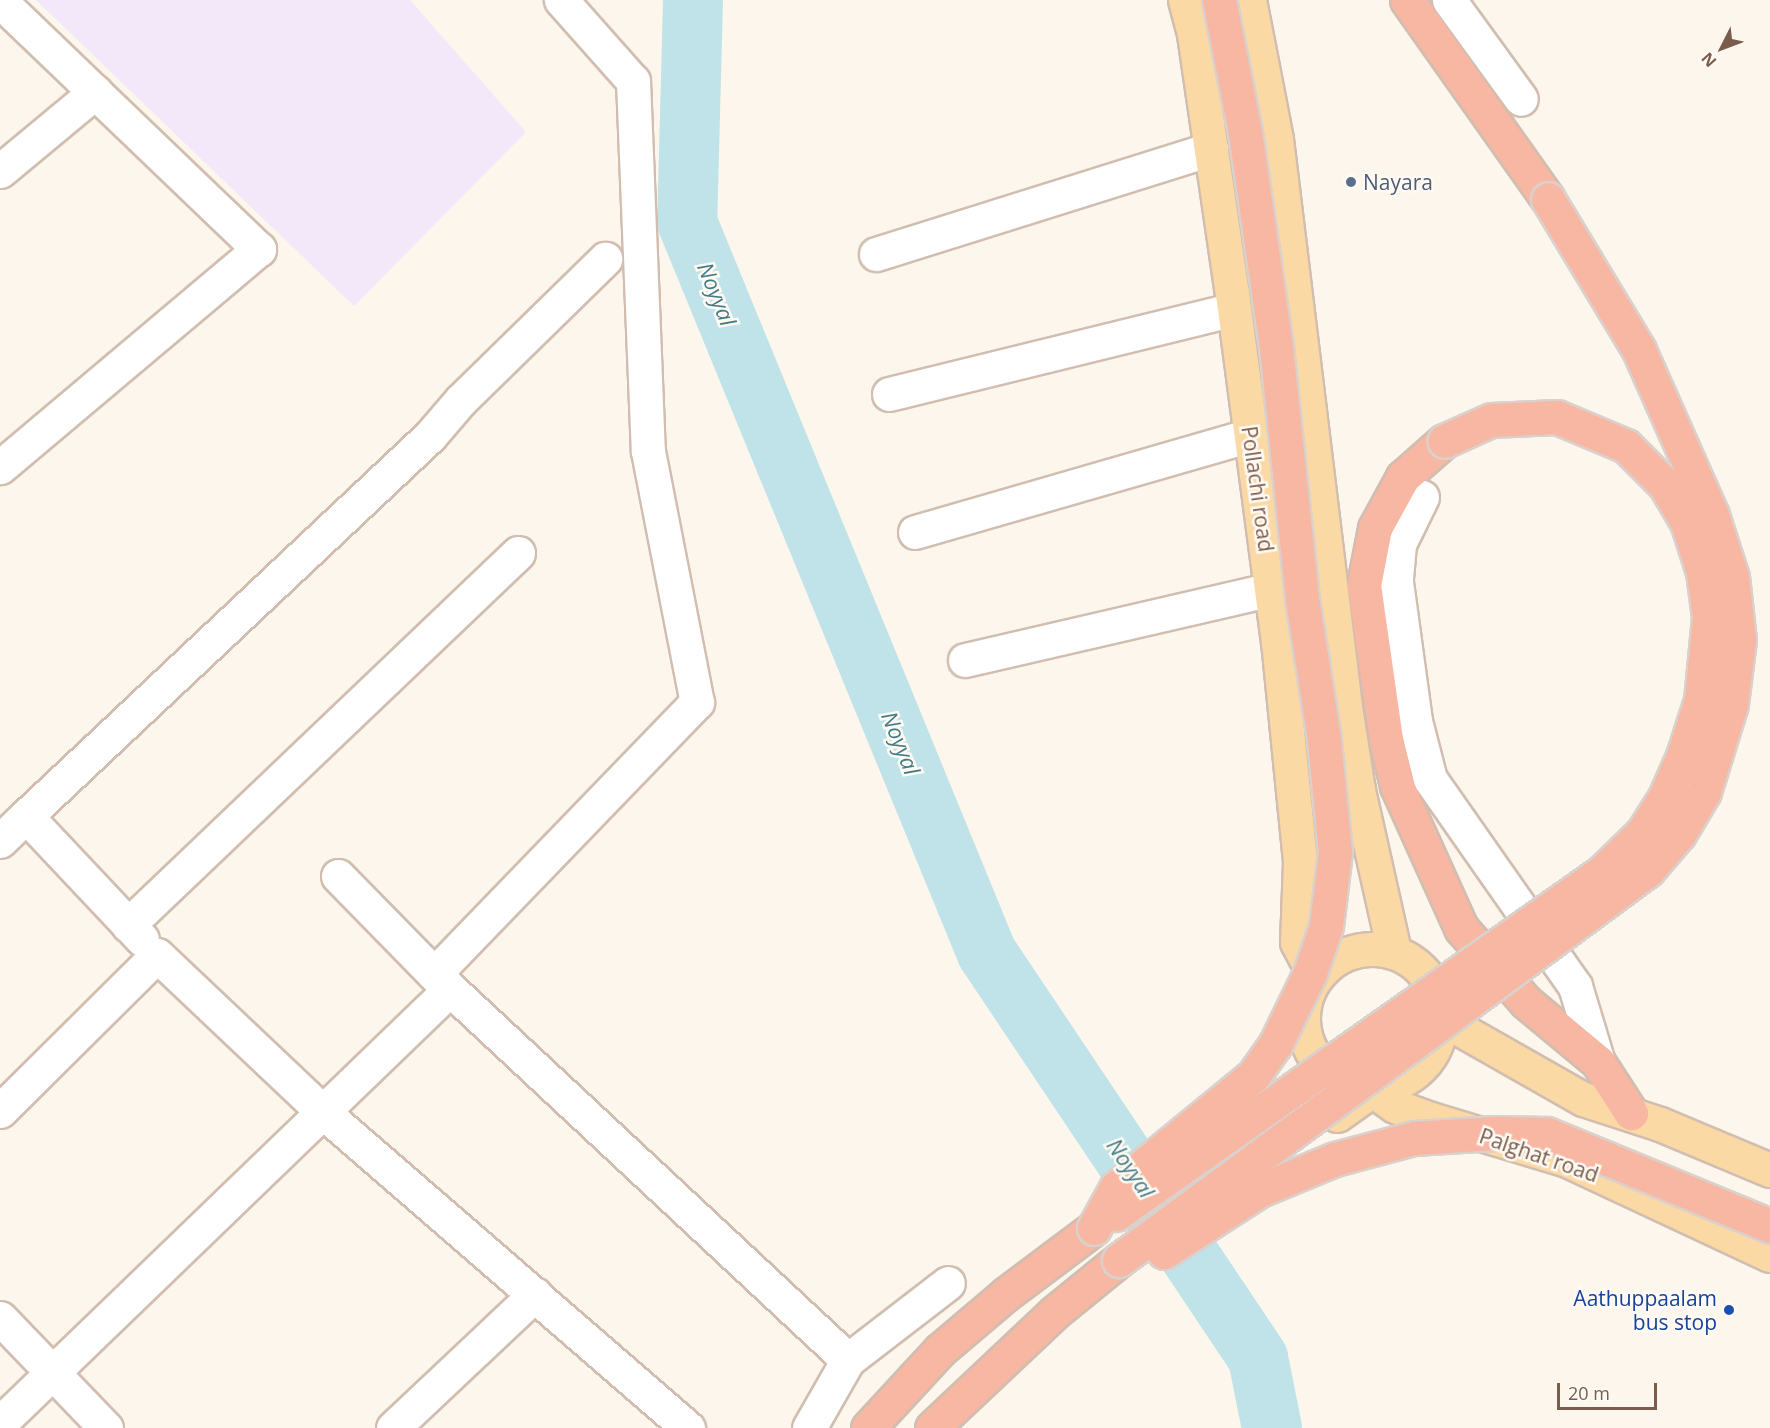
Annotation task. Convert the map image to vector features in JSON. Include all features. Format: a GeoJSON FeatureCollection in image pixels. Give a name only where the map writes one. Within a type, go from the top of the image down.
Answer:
{"type":"FeatureCollection","features":[{"type":"Feature","properties":{"kind":"highway"},"geometry":{"type":"LineString","coordinates":[[1094,1228],[1116,1188],[1253,1076],[1275,1045],[1311,973],[1326,926],[1335,852],[1324,738],[1302,598],[1276,347],[1245,132],[1219,0]]}},
{"type":"Feature","properties":{"kind":"highway"},"geometry":{"type":"LineString","coordinates":[[932,1428],[1055,1312],[1119,1260],[1648,870],[1679,834],[1704,792],[1731,704],[1738,639],[1732,577],[1712,515],[1640,350],[1548,199],[1407,0]]}},
{"type":"Feature","properties":{"kind":"highway"},"geometry":{"type":"LineString","coordinates":[[868,1428],[940,1350],[1006,1294],[1094,1228],[1602,872],[1643,832],[1665,798],[1701,700],[1709,617],[1703,572],[1687,522],[1665,485],[1626,446],[1557,417],[1491,420],[1444,441],[1403,477],[1375,528],[1364,585],[1386,739],[1396,786],[1445,900],[1461,928],[1526,1002],[1598,1062],[1631,1113]]}},
{"type":"Feature","properties":{"kind":"highway"},"geometry":{"type":"LineString","coordinates":[[1119,1260],[1155,1258],[1260,1190],[1335,1159],[1414,1138],[1460,1135],[1547,1134],[1770,1226]]}},
{"type":"Feature","properties":{"kind":"main road","name":"Pollachi road"},"geometry":{"type":"LineString","coordinates":[[1185,0],[1211,149],[1272,590],[1300,861],[1297,942],[1315,976]]}},
{"type":"Feature","properties":{"kind":"main road"},"geometry":{"type":"LineString","coordinates":[[1249,0],[1276,139],[1348,728],[1394,951]]}},
{"type":"Feature","properties":{"kind":"main road"},"geometry":{"type":"LineString","coordinates":[[954,1428],[1054,1325],[1228,1191],[1372,1090],[1394,1085],[1419,1071],[1436,1047],[1442,1018],[1436,990],[1419,966],[1394,951],[1365,948],[1337,957],[1315,976],[1303,1003],[1304,1032],[1315,1059],[1337,1078],[1372,1090]]}},
{"type":"Feature","properties":{"kind":"main road"},"geometry":{"type":"LineString","coordinates":[[1442,1018],[1583,1099],[1631,1113],[1770,1170]]}},
{"type":"Feature","properties":{"kind":"main road","name":"Palghat road"},"geometry":{"type":"LineString","coordinates":[[1372,1090],[1395,1106],[1422,1116],[1567,1160],[1770,1255]]}},
{"type":"Feature","properties":{"kind":"street"},"geometry":{"type":"LineString","coordinates":[[0,1423],[323,1112],[698,702],[648,451],[633,81],[561,0]]}},
{"type":"Feature","properties":{"kind":"street"},"geometry":{"type":"LineString","coordinates":[[1449,0],[1521,99]]}},
{"type":"Feature","properties":{"kind":"street"},"geometry":{"type":"LineString","coordinates":[[0,1],[259,249],[0,467]]}},
{"type":"Feature","properties":{"kind":"street"},"geometry":{"type":"LineString","coordinates":[[0,171],[95,92]]}},
{"type":"Feature","properties":{"kind":"street"},"geometry":{"type":"LineString","coordinates":[[876,254],[1211,149]]}},
{"type":"Feature","properties":{"kind":"street"},"geometry":{"type":"LineString","coordinates":[[0,841],[430,436],[461,400],[605,259]]}},
{"type":"Feature","properties":{"kind":"street"},"geometry":{"type":"LineString","coordinates":[[889,394],[1234,309]]}},
{"type":"Feature","properties":{"kind":"street"},"geometry":{"type":"LineString","coordinates":[[915,532],[1251,435]]}},
{"type":"Feature","properties":{"kind":"street"},"geometry":{"type":"LineString","coordinates":[[1422,497],[1399,544],[1396,582],[1415,721],[1430,779],[1575,986],[1598,1062]]}},
{"type":"Feature","properties":{"kind":"street"},"geometry":{"type":"LineString","coordinates":[[128,924],[518,553]]}},
{"type":"Feature","properties":{"kind":"street"},"geometry":{"type":"LineString","coordinates":[[965,660],[1272,590]]}},
{"type":"Feature","properties":{"kind":"street"},"geometry":{"type":"LineString","coordinates":[[26,816],[157,955],[323,1112],[688,1428]]}},
{"type":"Feature","properties":{"kind":"street"},"geometry":{"type":"LineString","coordinates":[[338,876],[442,982],[848,1360]]}},
{"type":"Feature","properties":{"kind":"street"},"geometry":{"type":"LineString","coordinates":[[0,1111],[157,955]]}},
{"type":"Feature","properties":{"kind":"street"},"geometry":{"type":"LineString","coordinates":[[809,1428],[848,1360],[948,1282]]}},
{"type":"Feature","properties":{"kind":"street"},"geometry":{"type":"LineString","coordinates":[[393,1428],[535,1294]]}},
{"type":"Feature","properties":{"kind":"street"},"geometry":{"type":"LineString","coordinates":[[0,1318],[106,1428]]}},
{"type":"Feature","properties":{"kind":"shaded area"},"geometry":{"type":"Polygon","coordinates":[[[36,0],[410,0],[526,132],[354,306],[36,0]]]}},
{"type":"Feature","properties":{"kind":"waterway","name":"Noyyal"},"geometry":{"type":"LineString","coordinates":[[693,0],[687,222],[987,953],[1258,1358],[1272,1428]]}},
{"type":"Feature","properties":{"kind":"place","name":"Nayara"},"geometry":{"type":"Point","coordinates":[1351,182]}},
{"type":"Feature","properties":{"kind":"place","name":"Aathuppaalam bus stop"},"geometry":{"type":"Point","coordinates":[1729,1310]}}]}
